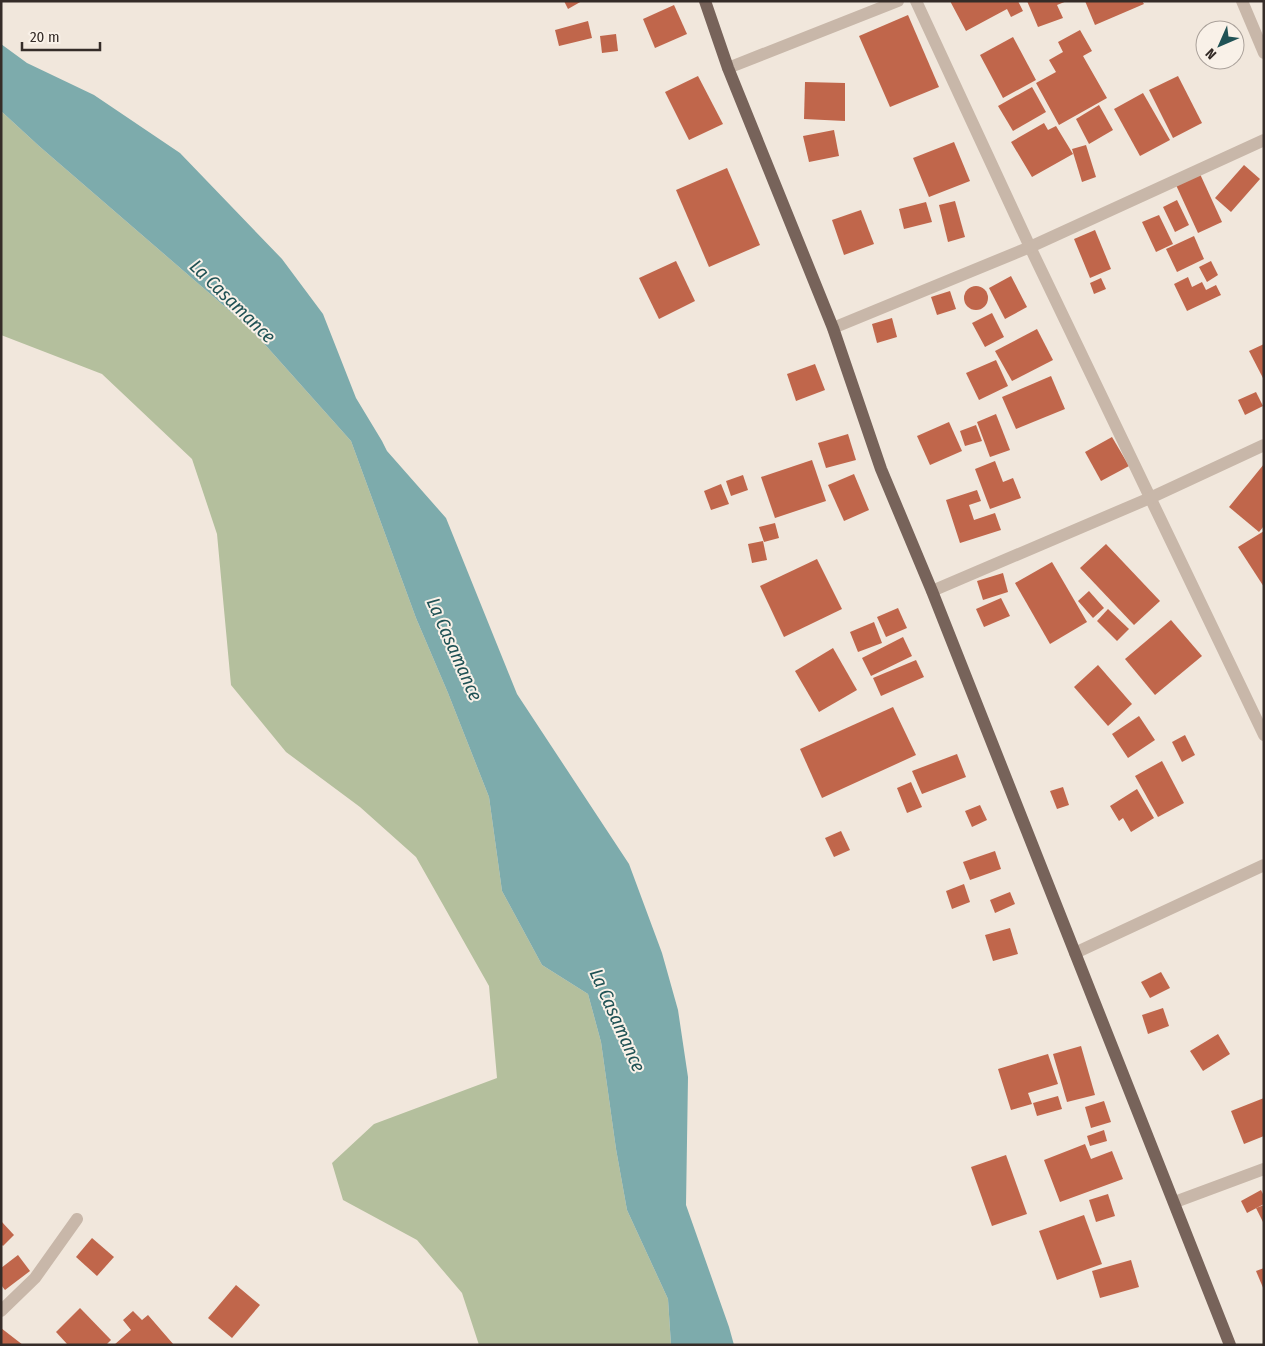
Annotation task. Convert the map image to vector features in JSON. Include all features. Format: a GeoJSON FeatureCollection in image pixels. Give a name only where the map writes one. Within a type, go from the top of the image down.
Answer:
{"type":"FeatureCollection","features":[{"type":"Feature","properties":{"kind":"main road"},"geometry":{"type":"LineString","coordinates":[[705,1],[728,68],[833,328],[881,469],[932,591],[1230,1345]]}},
{"type":"Feature","properties":{"kind":"street"},"geometry":{"type":"LineString","coordinates":[[728,68],[898,1]]}},
{"type":"Feature","properties":{"kind":"street"},"geometry":{"type":"LineString","coordinates":[[916,1],[1030,247],[1264,735]]}},
{"type":"Feature","properties":{"kind":"street"},"geometry":{"type":"LineString","coordinates":[[1242,1],[1264,53]]}},
{"type":"Feature","properties":{"kind":"street"},"geometry":{"type":"LineString","coordinates":[[833,328],[1030,247],[1264,140]]}},
{"type":"Feature","properties":{"kind":"street"},"geometry":{"type":"LineString","coordinates":[[932,591],[1150,498],[1264,445]]}},
{"type":"Feature","properties":{"kind":"street"},"geometry":{"type":"LineString","coordinates":[[1075,953],[1264,865]]}},
{"type":"Feature","properties":{"kind":"street"},"geometry":{"type":"LineString","coordinates":[[1175,1202],[1264,1169]]}},
{"type":"Feature","properties":{"kind":"street"},"geometry":{"type":"LineString","coordinates":[[1,1311],[35,1278],[78,1218]]}},
{"type":"Feature","properties":{"kind":"green space"},"geometry":{"type":"Polygon","coordinates":[[[1,111],[252,330],[351,441],[416,618],[489,797],[502,891],[542,965],[588,994],[601,1042],[616,1149],[627,1210],[668,1299],[671,1345],[479,1345],[462,1293],[417,1240],[343,1200],[332,1163],[374,1124],[497,1078],[489,986],[416,857],[360,807],[286,752],[231,685],[217,534],[192,459],[102,374],[1,335],[1,111]]]}},
{"type":"Feature","properties":{"kind":"water","name":"La Casamance"},"geometry":{"type":"Polygon","coordinates":[[[1,44],[27,63],[94,95],[180,153],[282,259],[323,314],[356,398],[387,451],[446,518],[517,694],[629,864],[662,953],[678,1010],[688,1077],[686,1205],[734,1345],[671,1345],[668,1299],[627,1210],[616,1149],[601,1042],[588,994],[542,965],[502,891],[489,797],[416,618],[351,441],[252,330],[1,111],[1,44]]]}},
{"type":"Feature","properties":{"kind":"building"},"geometry":{"type":"Polygon","coordinates":[[[564,1],[582,1],[568,9],[564,1]]]}},
{"type":"Feature","properties":{"kind":"building"},"geometry":{"type":"Polygon","coordinates":[[[950,1],[1018,1],[1023,11],[1011,17],[1007,9],[966,31],[950,1]]]}},
{"type":"Feature","properties":{"kind":"building"},"geometry":{"type":"Polygon","coordinates":[[[1027,1],[1067,1],[1057,5],[1063,18],[1038,27],[1027,1]]]}},
{"type":"Feature","properties":{"kind":"building"},"geometry":{"type":"Polygon","coordinates":[[[1085,1],[1142,1],[1144,4],[1095,25],[1085,1]]]}},
{"type":"Feature","properties":{"kind":"building"},"geometry":{"type":"Polygon","coordinates":[[[674,5],[687,34],[655,48],[643,19],[674,5]]]}},
{"type":"Feature","properties":{"kind":"building"},"geometry":{"type":"Polygon","coordinates":[[[908,15],[939,87],[890,107],[859,36],[908,15]]]}},
{"type":"Feature","properties":{"kind":"building"},"geometry":{"type":"Polygon","coordinates":[[[588,21],[592,38],[559,46],[555,30],[588,21]]]}},
{"type":"Feature","properties":{"kind":"building"},"geometry":{"type":"Polygon","coordinates":[[[1080,30],[1092,51],[1083,56],[1107,98],[1059,125],[1036,83],[1056,72],[1049,60],[1063,52],[1058,42],[1080,30]]]}},
{"type":"Feature","properties":{"kind":"building"},"geometry":{"type":"Polygon","coordinates":[[[616,34],[618,51],[602,53],[600,36],[616,34]]]}},
{"type":"Feature","properties":{"kind":"building"},"geometry":{"type":"Polygon","coordinates":[[[1013,37],[1036,80],[1003,98],[980,55],[1013,37]]]}},
{"type":"Feature","properties":{"kind":"building"},"geometry":{"type":"Polygon","coordinates":[[[698,76],[723,124],[689,140],[665,92],[698,76]]]}},
{"type":"Feature","properties":{"kind":"building"},"geometry":{"type":"Polygon","coordinates":[[[1178,76],[1202,123],[1173,138],[1149,90],[1178,76]]]}},
{"type":"Feature","properties":{"kind":"building"},"geometry":{"type":"Polygon","coordinates":[[[805,82],[845,83],[845,121],[804,119],[805,82]]]}},
{"type":"Feature","properties":{"kind":"building"},"geometry":{"type":"Polygon","coordinates":[[[1032,87],[1046,112],[1013,131],[998,106],[1032,87]]]}},
{"type":"Feature","properties":{"kind":"building"},"geometry":{"type":"Polygon","coordinates":[[[1143,93],[1170,140],[1140,156],[1114,109],[1143,93]]]}},
{"type":"Feature","properties":{"kind":"building"},"geometry":{"type":"Polygon","coordinates":[[[1099,105],[1113,130],[1089,144],[1076,119],[1099,105]]]}},
{"type":"Feature","properties":{"kind":"building"},"geometry":{"type":"Polygon","coordinates":[[[1044,123],[1048,130],[1056,126],[1073,154],[1032,177],[1011,142],[1044,123]]]}},
{"type":"Feature","properties":{"kind":"building"},"geometry":{"type":"Polygon","coordinates":[[[834,130],[839,156],[809,162],[803,136],[834,130]]]}},
{"type":"Feature","properties":{"kind":"building"},"geometry":{"type":"Polygon","coordinates":[[[954,142],[970,181],[929,197],[913,158],[954,142]]]}},
{"type":"Feature","properties":{"kind":"building"},"geometry":{"type":"Polygon","coordinates":[[[1086,145],[1096,177],[1082,182],[1072,149],[1086,145]]]}},
{"type":"Feature","properties":{"kind":"building"},"geometry":{"type":"Polygon","coordinates":[[[1244,165],[1260,179],[1231,212],[1215,198],[1244,165]]]}},
{"type":"Feature","properties":{"kind":"building"},"geometry":{"type":"Polygon","coordinates":[[[727,168],[760,245],[709,267],[676,190],[727,168]]]}},
{"type":"Feature","properties":{"kind":"building"},"geometry":{"type":"Polygon","coordinates":[[[1200,174],[1222,222],[1198,233],[1176,185],[1200,174]]]}},
{"type":"Feature","properties":{"kind":"building"},"geometry":{"type":"Polygon","coordinates":[[[1177,200],[1189,225],[1175,232],[1163,207],[1177,200]]]}},
{"type":"Feature","properties":{"kind":"building"},"geometry":{"type":"Polygon","coordinates":[[[955,201],[965,237],[948,242],[939,205],[955,201]]]}},
{"type":"Feature","properties":{"kind":"building"},"geometry":{"type":"Polygon","coordinates":[[[926,202],[932,222],[904,229],[899,209],[926,202]]]}},
{"type":"Feature","properties":{"kind":"building"},"geometry":{"type":"Polygon","coordinates":[[[861,210],[874,244],[844,255],[832,220],[861,210]]]}},
{"type":"Feature","properties":{"kind":"building"},"geometry":{"type":"Polygon","coordinates":[[[1159,215],[1173,244],[1156,252],[1142,222],[1159,215]]]}},
{"type":"Feature","properties":{"kind":"building"},"geometry":{"type":"Polygon","coordinates":[[[1095,230],[1111,269],[1090,278],[1074,239],[1095,230]]]}},
{"type":"Feature","properties":{"kind":"building"},"geometry":{"type":"Polygon","coordinates":[[[1194,236],[1204,259],[1177,272],[1166,249],[1194,236]]]}},
{"type":"Feature","properties":{"kind":"building"},"geometry":{"type":"Polygon","coordinates":[[[676,261],[695,301],[659,319],[639,278],[676,261]]]}},
{"type":"Feature","properties":{"kind":"building"},"geometry":{"type":"Polygon","coordinates":[[[1211,261],[1218,275],[1207,282],[1199,267],[1211,261]]]}},
{"type":"Feature","properties":{"kind":"building"},"geometry":{"type":"Polygon","coordinates":[[[1011,276],[1027,307],[1005,319],[989,288],[1011,276]]]}},
{"type":"Feature","properties":{"kind":"building"},"geometry":{"type":"Polygon","coordinates":[[[1188,277],[1192,287],[1202,282],[1206,290],[1216,285],[1221,295],[1187,311],[1174,284],[1188,277]]]}},
{"type":"Feature","properties":{"kind":"building"},"geometry":{"type":"Polygon","coordinates":[[[1101,278],[1106,289],[1094,294],[1090,283],[1101,278]]]}},
{"type":"Feature","properties":{"kind":"building"},"geometry":{"type":"Polygon","coordinates":[[[976,286],[984,290],[988,298],[984,306],[976,310],[968,306],[964,298],[968,290],[976,286]]]}},
{"type":"Feature","properties":{"kind":"building"},"geometry":{"type":"Polygon","coordinates":[[[950,291],[956,309],[937,315],[931,297],[950,291]]]}},
{"type":"Feature","properties":{"kind":"building"},"geometry":{"type":"Polygon","coordinates":[[[992,313],[1004,337],[985,347],[972,323],[992,313]]]}},
{"type":"Feature","properties":{"kind":"building"},"geometry":{"type":"Polygon","coordinates":[[[892,318],[897,337],[877,343],[872,324],[892,318]]]}},
{"type":"Feature","properties":{"kind":"building"},"geometry":{"type":"Polygon","coordinates":[[[1037,329],[1053,360],[1012,381],[995,351],[1037,329]]]}},
{"type":"Feature","properties":{"kind":"building"},"geometry":{"type":"Polygon","coordinates":[[[1264,344],[1264,380],[1249,351],[1264,344]]]}},
{"type":"Feature","properties":{"kind":"building"},"geometry":{"type":"Polygon","coordinates":[[[996,360],[1008,386],[979,400],[966,373],[996,360]]]}},
{"type":"Feature","properties":{"kind":"building"},"geometry":{"type":"Polygon","coordinates":[[[815,364],[825,390],[796,401],[787,374],[815,364]]]}},
{"type":"Feature","properties":{"kind":"building"},"geometry":{"type":"Polygon","coordinates":[[[1051,376],[1065,409],[1016,429],[1002,397],[1051,376]]]}},
{"type":"Feature","properties":{"kind":"building"},"geometry":{"type":"Polygon","coordinates":[[[1256,392],[1263,406],[1245,415],[1238,400],[1256,392]]]}},
{"type":"Feature","properties":{"kind":"building"},"geometry":{"type":"Polygon","coordinates":[[[996,414],[1010,450],[990,457],[977,422],[996,414]]]}},
{"type":"Feature","properties":{"kind":"building"},"geometry":{"type":"Polygon","coordinates":[[[949,422],[962,451],[930,465],[917,436],[949,422]]]}},
{"type":"Feature","properties":{"kind":"building"},"geometry":{"type":"Polygon","coordinates":[[[976,425],[982,441],[965,446],[960,431],[976,425]]]}},
{"type":"Feature","properties":{"kind":"building"},"geometry":{"type":"Polygon","coordinates":[[[848,434],[856,460],[826,468],[818,443],[848,434]]]}},
{"type":"Feature","properties":{"kind":"building"},"geometry":{"type":"Polygon","coordinates":[[[1112,437],[1129,466],[1101,481],[1085,452],[1112,437]]]}},
{"type":"Feature","properties":{"kind":"building"},"geometry":{"type":"Polygon","coordinates":[[[812,460],[826,501],[775,518],[761,477],[812,460]]]}},
{"type":"Feature","properties":{"kind":"building"},"geometry":{"type":"Polygon","coordinates":[[[995,461],[1003,482],[1013,478],[1021,498],[990,509],[975,469],[995,461]]]}},
{"type":"Feature","properties":{"kind":"building"},"geometry":{"type":"Polygon","coordinates":[[[1264,464],[1264,526],[1259,532],[1229,507],[1264,464]]]}},
{"type":"Feature","properties":{"kind":"building"},"geometry":{"type":"Polygon","coordinates":[[[854,474],[869,510],[844,521],[828,485],[854,474]]]}},
{"type":"Feature","properties":{"kind":"building"},"geometry":{"type":"Polygon","coordinates":[[[743,475],[748,490],[731,496],[726,481],[743,475]]]}},
{"type":"Feature","properties":{"kind":"building"},"geometry":{"type":"Polygon","coordinates":[[[721,484],[729,504],[711,510],[704,491],[721,484]]]}},
{"type":"Feature","properties":{"kind":"building"},"geometry":{"type":"Polygon","coordinates":[[[977,490],[981,501],[969,505],[974,520],[995,513],[1001,530],[960,543],[946,500],[977,490]]]}},
{"type":"Feature","properties":{"kind":"building"},"geometry":{"type":"Polygon","coordinates":[[[775,523],[779,538],[764,542],[759,527],[775,523]]]}},
{"type":"Feature","properties":{"kind":"building"},"geometry":{"type":"Polygon","coordinates":[[[1264,531],[1264,587],[1238,547],[1264,531]]]}},
{"type":"Feature","properties":{"kind":"building"},"geometry":{"type":"Polygon","coordinates":[[[763,541],[767,560],[752,563],[748,544],[763,541]]]}},
{"type":"Feature","properties":{"kind":"building"},"geometry":{"type":"Polygon","coordinates":[[[1106,544],[1160,601],[1134,625],[1080,568],[1106,544]]]}},
{"type":"Feature","properties":{"kind":"building"},"geometry":{"type":"Polygon","coordinates":[[[817,559],[842,609],[784,637],[760,586],[817,559]]]}},
{"type":"Feature","properties":{"kind":"building"},"geometry":{"type":"Polygon","coordinates":[[[1052,562],[1087,622],[1050,644],[1015,583],[1052,562]]]}},
{"type":"Feature","properties":{"kind":"building"},"geometry":{"type":"Polygon","coordinates":[[[1003,573],[1008,592],[983,600],[977,581],[1003,573]]]}},
{"type":"Feature","properties":{"kind":"building"},"geometry":{"type":"Polygon","coordinates":[[[1089,591],[1104,608],[1093,618],[1078,601],[1089,591]]]}},
{"type":"Feature","properties":{"kind":"building"},"geometry":{"type":"Polygon","coordinates":[[[1001,598],[1010,616],[984,627],[976,609],[1001,598]]]}},
{"type":"Feature","properties":{"kind":"building"},"geometry":{"type":"Polygon","coordinates":[[[898,608],[907,628],[886,637],[877,617],[898,608]]]}},
{"type":"Feature","properties":{"kind":"building"},"geometry":{"type":"Polygon","coordinates":[[[1108,609],[1129,629],[1117,641],[1097,621],[1108,609]]]}},
{"type":"Feature","properties":{"kind":"building"},"geometry":{"type":"Polygon","coordinates":[[[1171,620],[1202,656],[1155,695],[1125,659],[1171,620]]]}},
{"type":"Feature","properties":{"kind":"building"},"geometry":{"type":"Polygon","coordinates":[[[874,622],[882,643],[858,652],[850,632],[874,622]]]}},
{"type":"Feature","properties":{"kind":"building"},"geometry":{"type":"Polygon","coordinates":[[[903,637],[912,656],[871,676],[862,658],[903,637]]]}},
{"type":"Feature","properties":{"kind":"building"},"geometry":{"type":"Polygon","coordinates":[[[833,648],[857,690],[819,712],[795,671],[833,648]]]}},
{"type":"Feature","properties":{"kind":"building"},"geometry":{"type":"Polygon","coordinates":[[[916,660],[924,677],[881,696],[873,678],[916,660]]]}},
{"type":"Feature","properties":{"kind":"building"},"geometry":{"type":"Polygon","coordinates":[[[1098,665],[1132,704],[1108,726],[1074,687],[1098,665]]]}},
{"type":"Feature","properties":{"kind":"building"},"geometry":{"type":"Polygon","coordinates":[[[893,707],[916,755],[822,798],[800,749],[893,707]]]}},
{"type":"Feature","properties":{"kind":"building"},"geometry":{"type":"Polygon","coordinates":[[[1139,716],[1155,740],[1128,758],[1112,734],[1139,716]]]}},
{"type":"Feature","properties":{"kind":"building"},"geometry":{"type":"Polygon","coordinates":[[[1185,735],[1195,755],[1182,762],[1172,742],[1185,735]]]}},
{"type":"Feature","properties":{"kind":"building"},"geometry":{"type":"Polygon","coordinates":[[[957,754],[966,777],[922,794],[912,771],[957,754]]]}},
{"type":"Feature","properties":{"kind":"building"},"geometry":{"type":"Polygon","coordinates":[[[1162,761],[1184,803],[1158,817],[1135,776],[1162,761]]]}},
{"type":"Feature","properties":{"kind":"building"},"geometry":{"type":"Polygon","coordinates":[[[911,782],[922,807],[907,813],[897,788],[911,782]]]}},
{"type":"Feature","properties":{"kind":"building"},"geometry":{"type":"Polygon","coordinates":[[[1063,787],[1069,805],[1057,809],[1050,791],[1063,787]]]}},
{"type":"Feature","properties":{"kind":"building"},"geometry":{"type":"Polygon","coordinates":[[[1137,789],[1154,818],[1131,832],[1123,818],[1119,821],[1110,806],[1137,789]]]}},
{"type":"Feature","properties":{"kind":"building"},"geometry":{"type":"Polygon","coordinates":[[[980,805],[987,820],[972,827],[965,811],[980,805]]]}},
{"type":"Feature","properties":{"kind":"building"},"geometry":{"type":"Polygon","coordinates":[[[841,831],[850,850],[834,857],[825,838],[841,831]]]}},
{"type":"Feature","properties":{"kind":"building"},"geometry":{"type":"Polygon","coordinates":[[[995,851],[1001,869],[970,880],[963,862],[995,851]]]}},
{"type":"Feature","properties":{"kind":"building"},"geometry":{"type":"Polygon","coordinates":[[[964,884],[970,902],[952,909],[946,891],[964,884]]]}},
{"type":"Feature","properties":{"kind":"building"},"geometry":{"type":"Polygon","coordinates":[[[1010,892],[1015,904],[995,913],[990,900],[1010,892]]]}},
{"type":"Feature","properties":{"kind":"building"},"geometry":{"type":"Polygon","coordinates":[[[1010,928],[1018,954],[993,961],[985,935],[1010,928]]]}},
{"type":"Feature","properties":{"kind":"building"},"geometry":{"type":"Polygon","coordinates":[[[1161,972],[1170,988],[1150,998],[1141,982],[1161,972]]]}},
{"type":"Feature","properties":{"kind":"building"},"geometry":{"type":"Polygon","coordinates":[[[1163,1008],[1169,1026],[1148,1034],[1142,1015],[1163,1008]]]}},
{"type":"Feature","properties":{"kind":"building"},"geometry":{"type":"Polygon","coordinates":[[[1218,1034],[1230,1054],[1203,1071],[1190,1051],[1218,1034]]]}},
{"type":"Feature","properties":{"kind":"building"},"geometry":{"type":"Polygon","coordinates":[[[1081,1046],[1095,1095],[1067,1102],[1053,1054],[1081,1046]]]}},
{"type":"Feature","properties":{"kind":"building"},"geometry":{"type":"Polygon","coordinates":[[[1048,1054],[1058,1084],[1028,1093],[1032,1104],[1011,1110],[998,1069],[1048,1054]]]}},
{"type":"Feature","properties":{"kind":"building"},"geometry":{"type":"Polygon","coordinates":[[[1058,1096],[1062,1109],[1037,1116],[1033,1103],[1058,1096]]]}},
{"type":"Feature","properties":{"kind":"building"},"geometry":{"type":"Polygon","coordinates":[[[1264,1098],[1264,1136],[1244,1144],[1231,1111],[1264,1098]]]}},
{"type":"Feature","properties":{"kind":"building"},"geometry":{"type":"Polygon","coordinates":[[[1104,1101],[1111,1122],[1091,1128],[1085,1107],[1104,1101]]]}},
{"type":"Feature","properties":{"kind":"building"},"geometry":{"type":"Polygon","coordinates":[[[1104,1130],[1107,1141],[1090,1146],[1087,1136],[1104,1130]]]}},
{"type":"Feature","properties":{"kind":"building"},"geometry":{"type":"Polygon","coordinates":[[[1085,1144],[1091,1159],[1112,1151],[1123,1179],[1060,1202],[1044,1160],[1085,1144]]]}},
{"type":"Feature","properties":{"kind":"building"},"geometry":{"type":"Polygon","coordinates":[[[1006,1155],[1027,1214],[992,1226],[971,1167],[1006,1155]]]}},
{"type":"Feature","properties":{"kind":"building"},"geometry":{"type":"Polygon","coordinates":[[[1261,1190],[1264,1196],[1264,1204],[1247,1213],[1241,1201],[1261,1190]]]}},
{"type":"Feature","properties":{"kind":"building"},"geometry":{"type":"Polygon","coordinates":[[[1108,1194],[1115,1216],[1096,1222],[1089,1200],[1108,1194]]]}},
{"type":"Feature","properties":{"kind":"building"},"geometry":{"type":"Polygon","coordinates":[[[1264,1205],[1264,1224],[1256,1208],[1264,1205]]]}},
{"type":"Feature","properties":{"kind":"building"},"geometry":{"type":"Polygon","coordinates":[[[1084,1215],[1102,1264],[1057,1280],[1039,1231],[1084,1215]]]}},
{"type":"Feature","properties":{"kind":"building"},"geometry":{"type":"Polygon","coordinates":[[[1,1221],[14,1235],[3,1246],[1,1244],[1,1221]]]}},
{"type":"Feature","properties":{"kind":"building"},"geometry":{"type":"Polygon","coordinates":[[[92,1238],[114,1257],[97,1276],[76,1257],[92,1238]]]}},
{"type":"Feature","properties":{"kind":"building"},"geometry":{"type":"Polygon","coordinates":[[[18,1255],[30,1271],[5,1290],[1,1285],[1,1268],[18,1255]]]}},
{"type":"Feature","properties":{"kind":"building"},"geometry":{"type":"Polygon","coordinates":[[[1131,1260],[1139,1287],[1100,1298],[1092,1271],[1131,1260]]]}},
{"type":"Feature","properties":{"kind":"building"},"geometry":{"type":"Polygon","coordinates":[[[1264,1268],[1264,1290],[1256,1271],[1264,1268]]]}},
{"type":"Feature","properties":{"kind":"building"},"geometry":{"type":"Polygon","coordinates":[[[236,1285],[260,1305],[232,1338],[208,1318],[236,1285]]]}},
{"type":"Feature","properties":{"kind":"building"},"geometry":{"type":"Polygon","coordinates":[[[80,1308],[111,1340],[106,1345],[68,1345],[56,1332],[80,1308]]]}},
{"type":"Feature","properties":{"kind":"building"},"geometry":{"type":"Polygon","coordinates":[[[133,1311],[142,1320],[148,1315],[174,1345],[114,1345],[131,1330],[123,1320],[133,1311]]]}},
{"type":"Feature","properties":{"kind":"building"},"geometry":{"type":"Polygon","coordinates":[[[1,1328],[23,1345],[1,1345],[1,1328]]]}}]}
